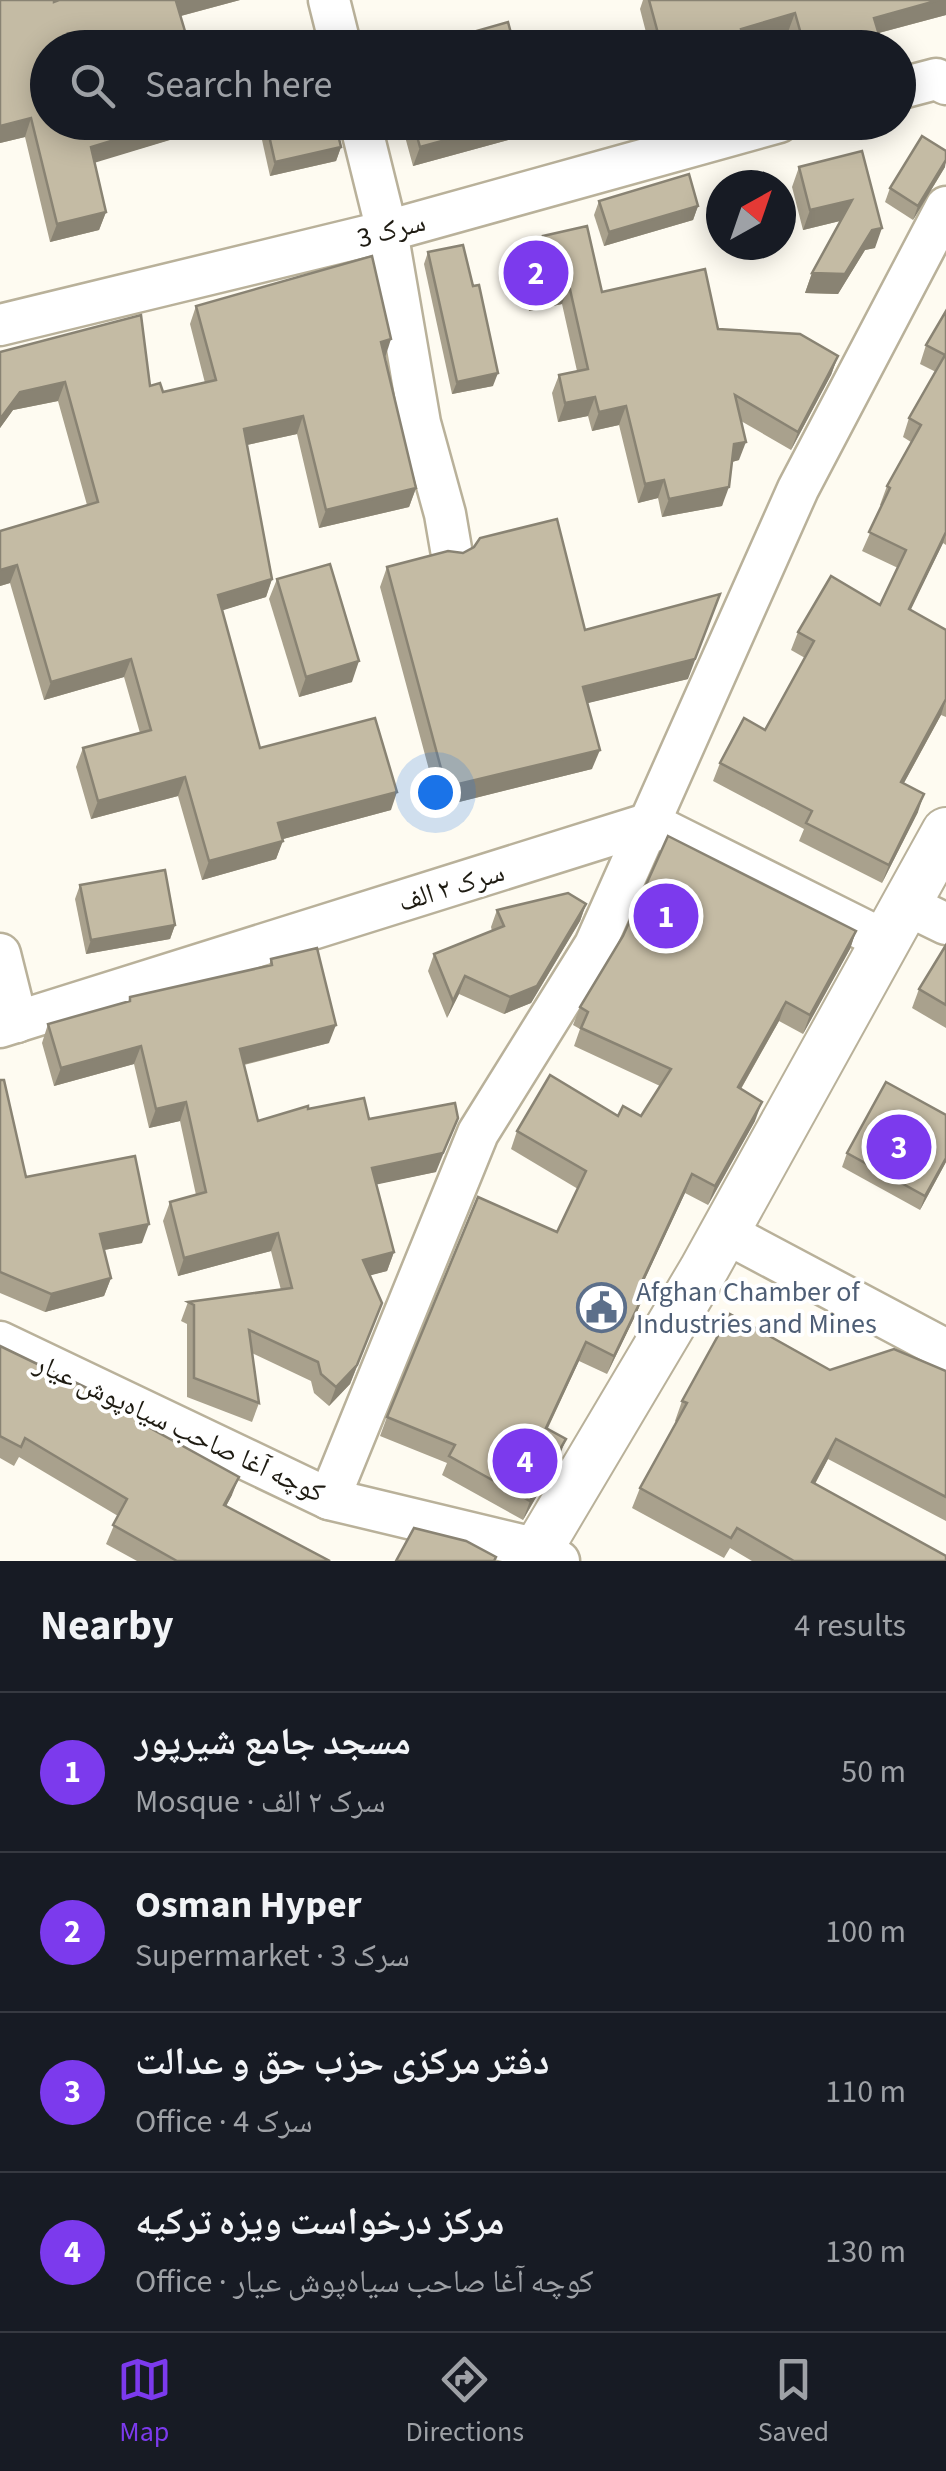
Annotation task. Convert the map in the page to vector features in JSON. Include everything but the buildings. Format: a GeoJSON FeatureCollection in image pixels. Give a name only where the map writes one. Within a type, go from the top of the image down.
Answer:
{"type":"FeatureCollection","features":[{"type":"Feature","properties":{"kind":"street"},"geometry":{"type":"LineString","coordinates":[[328,0],[336,30]]}},
{"type":"Feature","properties":{"kind":"street"},"geometry":{"type":"LineString","coordinates":[[364,140],[387,231],[420,422],[451,549]]}},
{"type":"Feature","properties":{"kind":"street","name":"سرک 3"},"geometry":{"type":"LineString","coordinates":[[0,325],[387,231],[714,140]]}},
{"type":"Feature","properties":{"kind":"street"},"geometry":{"type":"LineString","coordinates":[[330,1499],[478,1133],[595,945],[798,489],[946,207]]}},
{"type":"Feature","properties":{"kind":"street"},"geometry":{"type":"LineString","coordinates":[[650,823],[913,923]]}},
{"type":"Feature","properties":{"kind":"street","name":"سرک ۲ الف"},"geometry":{"type":"LineString","coordinates":[[9,1024],[650,823]]}},
{"type":"Feature","properties":{"kind":"street"},"geometry":{"type":"LineString","coordinates":[[543,1557],[724,1232],[913,923],[946,832]]}},
{"type":"Feature","properties":{"kind":"street"},"geometry":{"type":"LineString","coordinates":[[0,954],[9,1024]]}},
{"type":"Feature","properties":{"kind":"street"},"geometry":{"type":"LineString","coordinates":[[724,1232],[946,1350]]}},
{"type":"Feature","properties":{"kind":"street","name":"کوچه آغا صاحب سیاه‌پوش عیار"},"geometry":{"type":"LineString","coordinates":[[0,1342],[330,1499],[543,1557]]}},
{"type":"Feature","properties":{"kind":"place","name":"Osman Hyper"},"geometry":{"type":"Point","coordinates":[536,273]}},
{"type":"Feature","properties":{"kind":"place","name":"مسجد جامع شیرپور"},"geometry":{"type":"Point","coordinates":[666,916]}},
{"type":"Feature","properties":{"kind":"place","name":"دفتر مرکزی حزب حق و عدالت"},"geometry":{"type":"Point","coordinates":[899,1147]}},
{"type":"Feature","properties":{"kind":"place","name":"Afghan Chamber of Industries and Mines"},"geometry":{"type":"Point","coordinates":[601,1307]}},
{"type":"Feature","properties":{"kind":"place","name":"مرکز درخواست ویزه ترکیه"},"geometry":{"type":"Point","coordinates":[525,1461]}}]}
